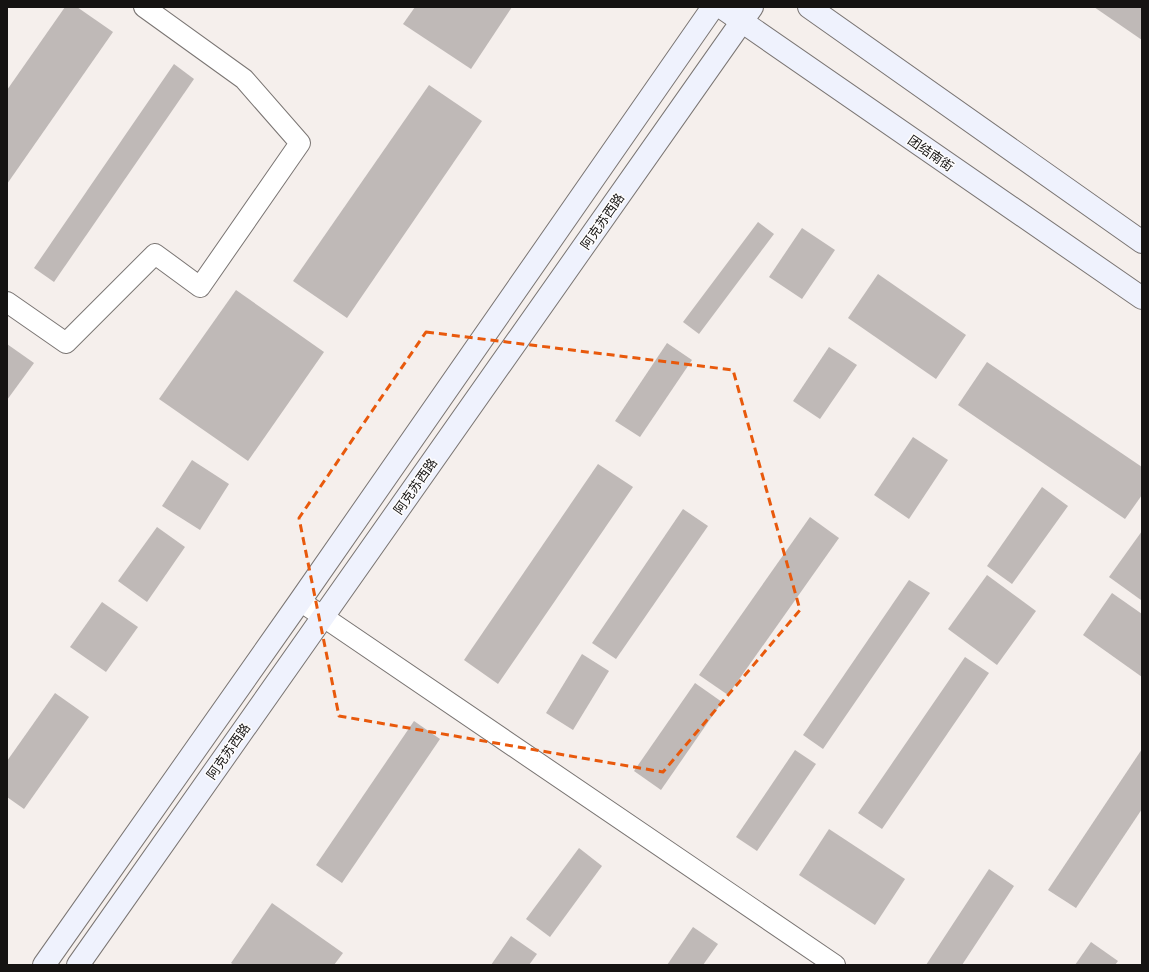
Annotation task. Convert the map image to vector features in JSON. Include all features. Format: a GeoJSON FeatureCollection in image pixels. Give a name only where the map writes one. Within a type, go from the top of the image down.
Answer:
{"type":"FeatureCollection","features":[{"type":"Feature","properties":{"kind":"main road","name":"阿克苏西路"},"geometry":{"type":"LineString","coordinates":[[44,965],[300,601],[713,7]]}},
{"type":"Feature","properties":{"kind":"main road","name":"团结南街"},"geometry":{"type":"LineString","coordinates":[[721,7],[747,14],[1142,298]]}},
{"type":"Feature","properties":{"kind":"main road"},"geometry":{"type":"LineString","coordinates":[[809,7],[1142,242]]}},
{"type":"Feature","properties":{"kind":"main road","name":"阿克苏西路"},"geometry":{"type":"LineString","coordinates":[[78,965],[747,14]]}},
{"type":"Feature","properties":{"kind":"street"},"geometry":{"type":"LineString","coordinates":[[7,302],[66,343],[155,254],[200,287],[300,143],[244,79],[144,7]]}},
{"type":"Feature","properties":{"kind":"street"},"geometry":{"type":"LineString","coordinates":[[300,601],[835,965]]}},
{"type":"Feature","properties":{"kind":"highlighted area"},"geometry":{"type":"Polygon","coordinates":[[[426,332],[733,370],[800,610],[663,772],[339,716],[299,518],[426,332]]]}},
{"type":"Feature","properties":{"kind":"building"},"geometry":{"type":"Polygon","coordinates":[[[65,7],[77,7],[113,32],[7,184],[7,90],[65,7]]]}},
{"type":"Feature","properties":{"kind":"building"},"geometry":{"type":"Polygon","coordinates":[[[415,7],[512,7],[471,69],[403,24],[415,7]]]}},
{"type":"Feature","properties":{"kind":"building"},"geometry":{"type":"Polygon","coordinates":[[[1094,7],[1142,7],[1142,40],[1094,7]]]}},
{"type":"Feature","properties":{"kind":"building"},"geometry":{"type":"Polygon","coordinates":[[[174,64],[194,79],[54,282],[34,268],[174,64]]]}},
{"type":"Feature","properties":{"kind":"building"},"geometry":{"type":"Polygon","coordinates":[[[429,85],[482,121],[347,318],[293,281],[429,85]]]}},
{"type":"Feature","properties":{"kind":"building"},"geometry":{"type":"Polygon","coordinates":[[[758,222],[774,234],[699,334],[683,322],[758,222]]]}},
{"type":"Feature","properties":{"kind":"building"},"geometry":{"type":"Polygon","coordinates":[[[802,228],[835,250],[802,299],[769,277],[802,228]]]}},
{"type":"Feature","properties":{"kind":"building"},"geometry":{"type":"Polygon","coordinates":[[[878,274],[966,335],[936,379],[848,318],[878,274]]]}},
{"type":"Feature","properties":{"kind":"building"},"geometry":{"type":"Polygon","coordinates":[[[236,290],[324,352],[248,461],[159,399],[236,290]]]}},
{"type":"Feature","properties":{"kind":"building"},"geometry":{"type":"Polygon","coordinates":[[[667,343],[692,360],[640,437],[615,421],[667,343]]]}},
{"type":"Feature","properties":{"kind":"building"},"geometry":{"type":"Polygon","coordinates":[[[7,344],[34,363],[7,400],[7,344]]]}},
{"type":"Feature","properties":{"kind":"building"},"geometry":{"type":"Polygon","coordinates":[[[829,347],[857,365],[820,419],[793,401],[829,347]]]}},
{"type":"Feature","properties":{"kind":"building"},"geometry":{"type":"Polygon","coordinates":[[[987,362],[1142,467],[1142,495],[1125,519],[958,405],[987,362]]]}},
{"type":"Feature","properties":{"kind":"building"},"geometry":{"type":"Polygon","coordinates":[[[913,437],[948,460],[909,519],[874,495],[913,437]]]}},
{"type":"Feature","properties":{"kind":"building"},"geometry":{"type":"Polygon","coordinates":[[[192,460],[229,484],[200,530],[162,506],[192,460]]]}},
{"type":"Feature","properties":{"kind":"building"},"geometry":{"type":"Polygon","coordinates":[[[598,464],[633,487],[498,684],[464,660],[598,464]]]}},
{"type":"Feature","properties":{"kind":"building"},"geometry":{"type":"Polygon","coordinates":[[[1042,487],[1068,506],[1012,584],[987,566],[1042,487]]]}},
{"type":"Feature","properties":{"kind":"building"},"geometry":{"type":"Polygon","coordinates":[[[683,509],[708,526],[616,659],[592,643],[683,509]]]}},
{"type":"Feature","properties":{"kind":"building"},"geometry":{"type":"Polygon","coordinates":[[[810,517],[839,538],[728,695],[699,675],[810,517]]]}},
{"type":"Feature","properties":{"kind":"building"},"geometry":{"type":"Polygon","coordinates":[[[157,527],[185,547],[147,602],[118,581],[157,527]]]}},
{"type":"Feature","properties":{"kind":"building"},"geometry":{"type":"Polygon","coordinates":[[[1142,531],[1142,598],[1141,600],[1109,577],[1142,531]]]}},
{"type":"Feature","properties":{"kind":"building"},"geometry":{"type":"Polygon","coordinates":[[[987,575],[1036,611],[997,665],[948,629],[987,575]]]}},
{"type":"Feature","properties":{"kind":"building"},"geometry":{"type":"Polygon","coordinates":[[[909,580],[930,593],[823,749],[803,735],[909,580]]]}},
{"type":"Feature","properties":{"kind":"building"},"geometry":{"type":"Polygon","coordinates":[[[1112,593],[1142,614],[1142,677],[1083,635],[1112,593]]]}},
{"type":"Feature","properties":{"kind":"building"},"geometry":{"type":"Polygon","coordinates":[[[102,602],[138,627],[106,672],[70,647],[102,602]]]}},
{"type":"Feature","properties":{"kind":"building"},"geometry":{"type":"Polygon","coordinates":[[[582,654],[609,671],[573,730],[546,713],[582,654]]]}},
{"type":"Feature","properties":{"kind":"building"},"geometry":{"type":"Polygon","coordinates":[[[965,657],[989,673],[882,829],[858,813],[965,657]]]}},
{"type":"Feature","properties":{"kind":"building"},"geometry":{"type":"Polygon","coordinates":[[[695,683],[722,702],[661,790],[634,771],[695,683]]]}},
{"type":"Feature","properties":{"kind":"building"},"geometry":{"type":"Polygon","coordinates":[[[55,693],[89,717],[24,809],[7,797],[7,761],[55,693]]]}},
{"type":"Feature","properties":{"kind":"building"},"geometry":{"type":"Polygon","coordinates":[[[414,721],[440,739],[342,883],[316,865],[414,721]]]}},
{"type":"Feature","properties":{"kind":"building"},"geometry":{"type":"Polygon","coordinates":[[[1142,749],[1142,809],[1076,908],[1048,890],[1142,749]]]}},
{"type":"Feature","properties":{"kind":"building"},"geometry":{"type":"Polygon","coordinates":[[[795,750],[816,764],[757,851],[736,837],[795,750]]]}},
{"type":"Feature","properties":{"kind":"building"},"geometry":{"type":"Polygon","coordinates":[[[829,829],[905,879],[875,925],[799,875],[829,829]]]}},
{"type":"Feature","properties":{"kind":"building"},"geometry":{"type":"Polygon","coordinates":[[[579,848],[602,866],[550,937],[526,919],[579,848]]]}},
{"type":"Feature","properties":{"kind":"building"},"geometry":{"type":"Polygon","coordinates":[[[989,869],[1014,886],[962,965],[926,965],[989,869]]]}},
{"type":"Feature","properties":{"kind":"building"},"geometry":{"type":"Polygon","coordinates":[[[272,903],[343,953],[334,965],[234,965],[231,963],[272,903]]]}},
{"type":"Feature","properties":{"kind":"building"},"geometry":{"type":"Polygon","coordinates":[[[693,927],[718,944],[703,965],[667,965],[693,927]]]}},
{"type":"Feature","properties":{"kind":"building"},"geometry":{"type":"Polygon","coordinates":[[[511,936],[537,954],[529,965],[491,965],[511,936]]]}},
{"type":"Feature","properties":{"kind":"building"},"geometry":{"type":"Polygon","coordinates":[[[1091,942],[1118,961],[1115,965],[1075,965],[1091,942]]]}}]}
